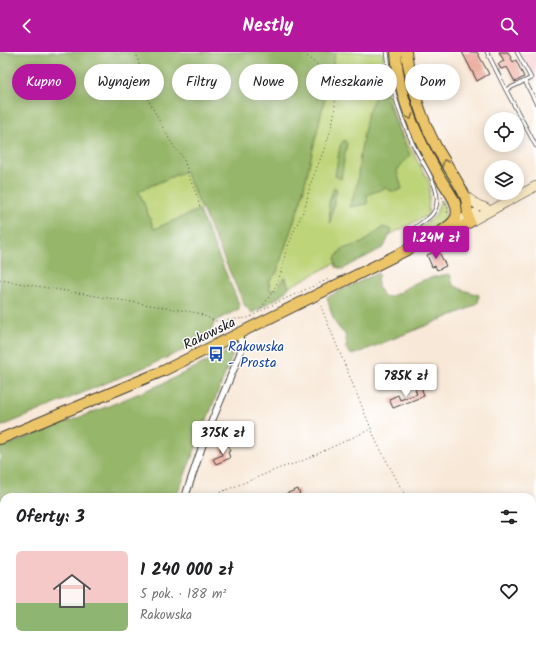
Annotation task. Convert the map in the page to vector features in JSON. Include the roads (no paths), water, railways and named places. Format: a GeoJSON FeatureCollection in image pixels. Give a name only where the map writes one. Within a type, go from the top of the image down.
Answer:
{"type":"FeatureCollection","features":[{"type":"Feature","properties":{"kind":"main road"},"geometry":{"type":"LineString","coordinates":[[396,52],[402,92],[411,121],[425,150],[455,203],[469,219]]}},
{"type":"Feature","properties":{"kind":"main road"},"geometry":{"type":"LineString","coordinates":[[406,52],[412,86],[419,109],[430,134],[465,196],[469,219]]}},
{"type":"Feature","properties":{"kind":"main road","name":"Rakowska"},"geometry":{"type":"LineString","coordinates":[[524,192],[536,186]]}},
{"type":"Feature","properties":{"kind":"main road"},"geometry":{"type":"LineString","coordinates":[[465,196],[478,205],[486,208]]}},
{"type":"Feature","properties":{"kind":"main road","name":"Rakowska"},"geometry":{"type":"LineString","coordinates":[[425,241],[443,236],[486,208],[502,200]]}},
{"type":"Feature","properties":{"kind":"main road","name":"Rakowska"},"geometry":{"type":"LineString","coordinates":[[0,439],[163,371],[415,247],[452,224],[469,219],[502,205],[510,200]]}},
{"type":"Feature","properties":{"kind":"main road"},"geometry":{"type":"LineString","coordinates":[[452,224],[456,216],[455,203]]}},
{"type":"Feature","properties":{"kind":"street"},"geometry":{"type":"LineString","coordinates":[[186,493],[206,435],[240,354],[242,343],[238,335]]}},
{"type":"Feature","properties":{"kind":"lane"},"geometry":{"type":"LineString","coordinates":[[387,52],[395,101],[412,144],[436,189],[438,199],[437,206],[432,216],[413,228],[411,232],[411,240],[415,247]]}},
{"type":"Feature","properties":{"kind":"lane"},"geometry":{"type":"LineString","coordinates":[[486,52],[536,146]]}},
{"type":"Feature","properties":{"kind":"lane"},"geometry":{"type":"LineString","coordinates":[[517,52],[531,78]]}},
{"type":"Feature","properties":{"kind":"lane"},"geometry":{"type":"LineString","coordinates":[[506,90],[536,76]]}},
{"type":"Feature","properties":{"kind":"lane"},"geometry":{"type":"LineString","coordinates":[[526,81],[536,103]]}},
{"type":"Feature","properties":{"kind":"place","name":"Rakowska - Prosta"},"geometry":{"type":"Point","coordinates":[216,354]}}]}
